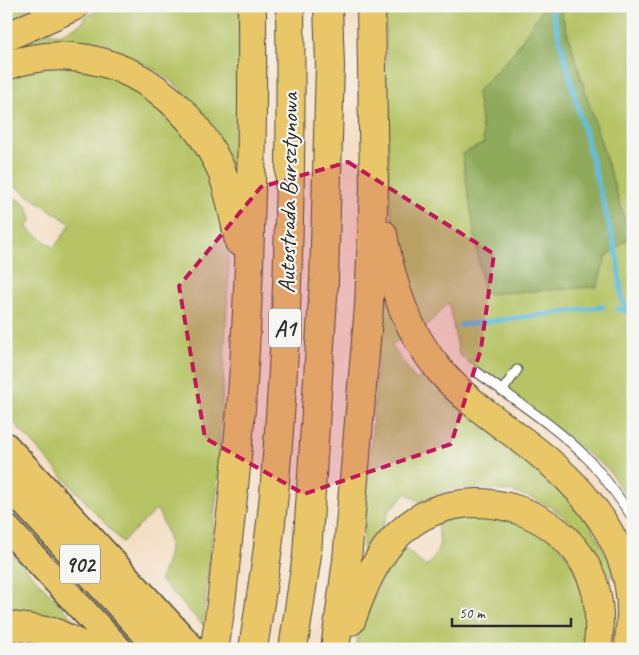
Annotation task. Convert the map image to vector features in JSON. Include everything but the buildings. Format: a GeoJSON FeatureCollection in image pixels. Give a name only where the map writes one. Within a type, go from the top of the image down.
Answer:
{"type":"FeatureCollection","features":[{"type":"Feature","properties":{"kind":"highway"},"geometry":{"type":"LineString","coordinates":[[6,37],[75,6]]}},
{"type":"Feature","properties":{"kind":"highway"},"geometry":{"type":"LineString","coordinates":[[214,649],[233,506],[241,420],[248,298],[252,6]]}},
{"type":"Feature","properties":{"kind":"highway","name":"Autostrada Bursztynowa"},"geometry":{"type":"LineString","coordinates":[[253,649],[276,470],[284,344],[291,104],[290,6]]}},
{"type":"Feature","properties":{"kind":"highway","name":"Autostrada Bursztynowa"},"geometry":{"type":"LineString","coordinates":[[293,649],[307,555],[324,291],[330,66],[328,6]]}},
{"type":"Feature","properties":{"kind":"highway"},"geometry":{"type":"LineString","coordinates":[[335,649],[348,560],[369,306],[374,186],[371,6]]}},
{"type":"Feature","properties":{"kind":"highway"},"geometry":{"type":"LineString","coordinates":[[6,66],[50,55],[85,58],[117,67],[146,80],[177,105],[198,130],[220,166],[236,226],[248,298]]}},
{"type":"Feature","properties":{"kind":"highway"},"geometry":{"type":"LineString","coordinates":[[374,186],[388,264],[407,320],[418,342],[442,373],[500,425],[566,476],[591,504],[611,535],[625,568],[631,610],[629,649]]}},
{"type":"Feature","properties":{"kind":"highway"},"geometry":{"type":"LineString","coordinates":[[342,649],[364,584],[393,540],[420,519],[457,505],[475,504],[511,506],[539,517],[564,536],[585,563],[598,596],[600,639],[597,649]]}},
{"type":"Feature","properties":{"kind":"highway"},"geometry":{"type":"LineString","coordinates":[[6,625],[54,632],[89,649]]}},
{"type":"Feature","properties":{"kind":"main road"},"geometry":{"type":"LineString","coordinates":[[6,446],[193,649]]}},
{"type":"Feature","properties":{"kind":"main road","name":"902"},"geometry":{"type":"LineString","coordinates":[[6,483],[157,646]]}},
{"type":"Feature","properties":{"kind":"main road","name":"902"},"geometry":{"type":"LineString","coordinates":[[6,527],[119,649]]}},
{"type":"Feature","properties":{"kind":"lane"},"geometry":{"type":"LineString","coordinates":[[502,391],[517,370]]}},
{"type":"Feature","properties":{"kind":"lane"},"geometry":{"type":"LineString","coordinates":[[476,372],[568,441],[588,459],[611,485],[633,518]]}},
{"type":"Feature","properties":{"kind":"highlighted area"},"geometry":{"type":"Polygon","coordinates":[[[348,162],[494,254],[481,349],[451,444],[304,494],[205,438],[179,286],[261,187],[348,162]]]}},
{"type":"Feature","properties":{"kind":"green space"},"geometry":{"type":"Polygon","coordinates":[[[6,6],[55,6],[6,28],[6,6]]]}},
{"type":"Feature","properties":{"kind":"green space"},"geometry":{"type":"Polygon","coordinates":[[[107,6],[240,6],[240,148],[236,177],[219,137],[205,115],[191,99],[158,72],[140,61],[100,47],[74,45],[27,47],[25,40],[50,32],[59,35],[83,23],[84,17],[107,6]]]}},
{"type":"Feature","properties":{"kind":"green space"},"geometry":{"type":"Polygon","coordinates":[[[385,6],[544,6],[515,51],[477,92],[484,143],[478,258],[484,294],[606,257],[630,237],[559,6],[633,6],[633,507],[608,469],[459,355],[449,303],[423,329],[401,275],[389,199],[385,6]]]}},
{"type":"Feature","properties":{"kind":"green space"},"geometry":{"type":"Polygon","coordinates":[[[544,6],[559,6],[630,237],[606,257],[597,287],[484,294],[462,154],[484,143],[477,92],[515,51],[544,6]]]}},
{"type":"Feature","properties":{"kind":"green space"},"geometry":{"type":"Polygon","coordinates":[[[55,64],[115,73],[197,139],[224,207],[229,267],[218,479],[203,625],[160,580],[169,551],[169,544],[166,530],[157,509],[122,542],[6,414],[6,192],[27,206],[31,220],[27,228],[54,248],[71,224],[6,180],[6,72],[55,64]]]}},
{"type":"Feature","properties":{"kind":"green space"},"geometry":{"type":"Polygon","coordinates":[[[383,288],[403,338],[391,345],[416,380],[429,375],[525,452],[583,510],[616,574],[610,578],[588,542],[575,527],[546,505],[528,497],[487,489],[460,488],[420,502],[406,493],[388,512],[384,524],[362,557],[383,288]]]}},
{"type":"Feature","properties":{"kind":"green space"},"geometry":{"type":"Polygon","coordinates":[[[492,510],[547,531],[584,578],[590,649],[355,649],[358,632],[399,543],[426,567],[435,556],[439,546],[436,522],[492,510]]]}},
{"type":"Feature","properties":{"kind":"green space"},"geometry":{"type":"Polygon","coordinates":[[[6,547],[81,627],[77,630],[51,617],[6,613],[6,547]]]}},
{"type":"Feature","properties":{"kind":"green space"},"geometry":{"type":"Polygon","coordinates":[[[6,634],[67,649],[6,649],[6,634]]]}},
{"type":"Feature","properties":{"kind":"waterway"},"geometry":{"type":"LineString","coordinates":[[551,6],[617,255],[622,301],[629,312]]}},
{"type":"Feature","properties":{"kind":"waterway"},"geometry":{"type":"LineString","coordinates":[[460,325],[603,307]]}},
{"type":"Feature","properties":{"kind":"waterway"},"geometry":{"type":"LineString","coordinates":[[617,309],[633,312]]}}]}
